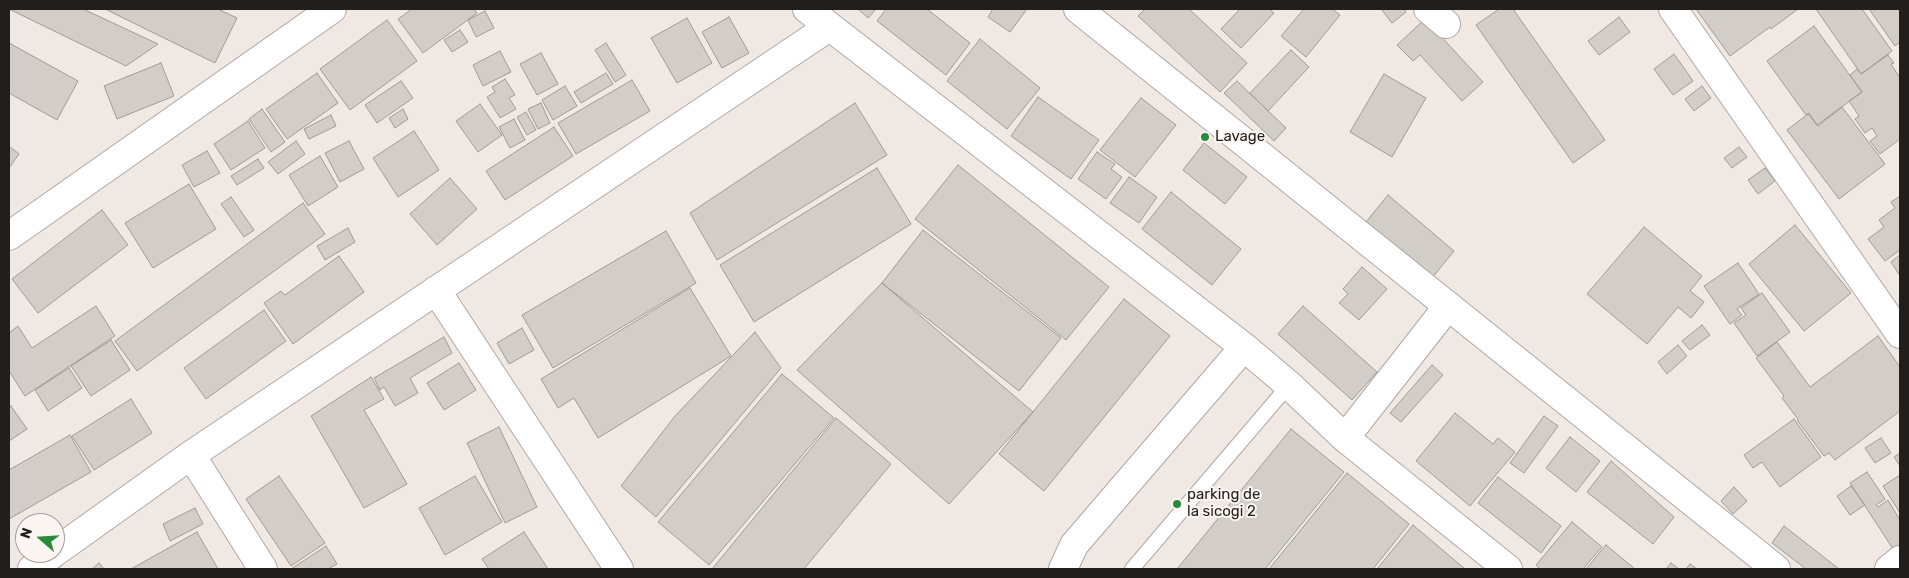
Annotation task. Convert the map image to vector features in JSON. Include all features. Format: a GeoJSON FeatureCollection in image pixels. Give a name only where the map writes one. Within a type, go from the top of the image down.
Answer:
{"type":"FeatureCollection","features":[{"type":"Feature","properties":{"kind":"street"},"geometry":{"type":"LineString","coordinates":[[9,236],[332,9]]}},
{"type":"Feature","properties":{"kind":"street"},"geometry":{"type":"LineString","coordinates":[[807,9],[1244,347],[1290,385],[1345,438],[1508,569]]}},
{"type":"Feature","properties":{"kind":"street"},"geometry":{"type":"LineString","coordinates":[[1673,9],[1900,334]]}},
{"type":"Feature","properties":{"kind":"street"},"geometry":{"type":"LineString","coordinates":[[1090,12],[1448,306],[1776,569]]}},
{"type":"Feature","properties":{"kind":"street"},"geometry":{"type":"LineString","coordinates":[[65,546],[191,455],[829,27]]}},
{"type":"Feature","properties":{"kind":"street"},"geometry":{"type":"LineString","coordinates":[[436,290],[619,569]]}},
{"type":"Feature","properties":{"kind":"street"},"geometry":{"type":"LineString","coordinates":[[1345,438],[1448,306]]}},
{"type":"Feature","properties":{"kind":"street"},"geometry":{"type":"LineString","coordinates":[[1063,569],[1074,545],[1244,347]]}},
{"type":"Feature","properties":{"kind":"street"},"geometry":{"type":"LineString","coordinates":[[191,455],[264,569]]}},
{"type":"Feature","properties":{"kind":"street"},"geometry":{"type":"LineString","coordinates":[[1889,569],[1900,560]]}},
{"type":"Feature","properties":{"kind":"lane"},"geometry":{"type":"LineString","coordinates":[[1132,569],[1290,385]]}},
{"type":"Feature","properties":{"kind":"building"},"geometry":{"type":"Polygon","coordinates":[[[9,9],[83,9],[158,44],[126,66],[9,9]]]}},
{"type":"Feature","properties":{"kind":"building"},"geometry":{"type":"Polygon","coordinates":[[[105,9],[218,9],[237,18],[215,63],[105,9]]]}},
{"type":"Feature","properties":{"kind":"building"},"geometry":{"type":"Polygon","coordinates":[[[412,9],[474,9],[477,13],[423,53],[398,19],[412,9]]]}},
{"type":"Feature","properties":{"kind":"building"},"geometry":{"type":"Polygon","coordinates":[[[858,9],[876,9],[868,18],[858,9]]]}},
{"type":"Feature","properties":{"kind":"building"},"geometry":{"type":"Polygon","coordinates":[[[886,9],[927,9],[970,43],[946,75],[877,21],[886,9]]]}},
{"type":"Feature","properties":{"kind":"building"},"geometry":{"type":"Polygon","coordinates":[[[993,9],[1027,9],[1010,32],[988,17],[993,9]]]}},
{"type":"Feature","properties":{"kind":"building"},"geometry":{"type":"Polygon","coordinates":[[[1145,9],[1189,9],[1247,63],[1220,92],[1138,16],[1145,9]]]}},
{"type":"Feature","properties":{"kind":"building"},"geometry":{"type":"Polygon","coordinates":[[[1240,9],[1269,9],[1274,13],[1241,48],[1221,29],[1240,9]]]}},
{"type":"Feature","properties":{"kind":"building"},"geometry":{"type":"Polygon","coordinates":[[[1304,9],[1332,9],[1340,15],[1306,57],[1281,36],[1304,9]]]}},
{"type":"Feature","properties":{"kind":"building"},"geometry":{"type":"Polygon","coordinates":[[[1381,9],[1404,9],[1406,12],[1392,23],[1381,9]]]}},
{"type":"Feature","properties":{"kind":"building"},"geometry":{"type":"Polygon","coordinates":[[[1499,9],[1513,9],[1605,140],[1573,163],[1476,25],[1499,9]]]}},
{"type":"Feature","properties":{"kind":"building"},"geometry":{"type":"Polygon","coordinates":[[[1696,9],[1798,9],[1730,56],[1696,9]]]}},
{"type":"Feature","properties":{"kind":"building"},"geometry":{"type":"Polygon","coordinates":[[[1816,9],[1862,9],[1892,51],[1861,74],[1816,9]]]}},
{"type":"Feature","properties":{"kind":"building"},"geometry":{"type":"Polygon","coordinates":[[[1869,9],[1900,9],[1900,42],[1895,46],[1869,9]]]}},
{"type":"Feature","properties":{"kind":"building"},"geometry":{"type":"Polygon","coordinates":[[[485,11],[494,28],[476,37],[468,20],[485,11]]]}},
{"type":"Feature","properties":{"kind":"building"},"geometry":{"type":"Polygon","coordinates":[[[729,17],[749,53],[722,68],[702,32],[729,17]]]}},
{"type":"Feature","properties":{"kind":"building"},"geometry":{"type":"Polygon","coordinates":[[[1619,17],[1630,32],[1599,55],[1588,41],[1619,17]]]}},
{"type":"Feature","properties":{"kind":"building"},"geometry":{"type":"Polygon","coordinates":[[[687,18],[712,63],[677,83],[651,38],[687,18]]]}},
{"type":"Feature","properties":{"kind":"building"},"geometry":{"type":"Polygon","coordinates":[[[1425,19],[1483,82],[1462,101],[1420,55],[1413,61],[1397,45],[1425,19]]]}},
{"type":"Feature","properties":{"kind":"building"},"geometry":{"type":"Polygon","coordinates":[[[387,20],[417,61],[350,110],[320,69],[387,20]]]}},
{"type":"Feature","properties":{"kind":"building"},"geometry":{"type":"Polygon","coordinates":[[[1814,26],[1862,92],[1817,125],[1809,113],[1806,115],[1767,61],[1814,26]]]}},
{"type":"Feature","properties":{"kind":"building"},"geometry":{"type":"Polygon","coordinates":[[[460,30],[468,42],[452,52],[444,40],[460,30]]]}},
{"type":"Feature","properties":{"kind":"building"},"geometry":{"type":"Polygon","coordinates":[[[980,39],[1040,88],[1007,129],[947,81],[980,39]]]}},
{"type":"Feature","properties":{"kind":"building"},"geometry":{"type":"Polygon","coordinates":[[[9,43],[78,81],[57,120],[9,93],[9,43]]]}},
{"type":"Feature","properties":{"kind":"building"},"geometry":{"type":"Polygon","coordinates":[[[606,43],[626,75],[615,82],[595,50],[606,43]]]}},
{"type":"Feature","properties":{"kind":"building"},"geometry":{"type":"Polygon","coordinates":[[[1291,50],[1309,67],[1268,111],[1250,93],[1291,50]]]}},
{"type":"Feature","properties":{"kind":"building"},"geometry":{"type":"Polygon","coordinates":[[[500,51],[511,72],[483,86],[473,65],[500,51]]]}},
{"type":"Feature","properties":{"kind":"building"},"geometry":{"type":"Polygon","coordinates":[[[541,53],[558,84],[537,95],[520,64],[541,53]]]}},
{"type":"Feature","properties":{"kind":"building"},"geometry":{"type":"Polygon","coordinates":[[[1674,54],[1693,81],[1673,95],[1654,69],[1674,54]]]}},
{"type":"Feature","properties":{"kind":"building"},"geometry":{"type":"Polygon","coordinates":[[[1888,55],[1894,63],[1891,64],[1900,78],[1900,139],[1880,154],[1870,141],[1877,136],[1872,128],[1865,133],[1855,119],[1859,116],[1849,101],[1862,92],[1850,75],[1857,69],[1861,74],[1888,55]]]}},
{"type":"Feature","properties":{"kind":"building"},"geometry":{"type":"Polygon","coordinates":[[[161,63],[174,96],[117,119],[104,86],[161,63]]]}},
{"type":"Feature","properties":{"kind":"building"},"geometry":{"type":"Polygon","coordinates":[[[317,73],[338,103],[287,139],[266,109],[317,73]]]}},
{"type":"Feature","properties":{"kind":"building"},"geometry":{"type":"Polygon","coordinates":[[[606,73],[613,84],[581,103],[574,92],[606,73]]]}},
{"type":"Feature","properties":{"kind":"building"},"geometry":{"type":"Polygon","coordinates":[[[1384,74],[1426,98],[1392,157],[1350,132],[1384,74]]]}},
{"type":"Feature","properties":{"kind":"building"},"geometry":{"type":"Polygon","coordinates":[[[505,79],[515,95],[509,98],[516,109],[500,118],[487,97],[495,92],[492,87],[505,79]]]}},
{"type":"Feature","properties":{"kind":"building"},"geometry":{"type":"Polygon","coordinates":[[[632,80],[650,111],[576,154],[558,123],[632,80]]]}},
{"type":"Feature","properties":{"kind":"building"},"geometry":{"type":"Polygon","coordinates":[[[401,81],[413,98],[377,123],[365,105],[401,81]]]}},
{"type":"Feature","properties":{"kind":"building"},"geometry":{"type":"Polygon","coordinates":[[[1237,81],[1286,128],[1274,141],[1224,93],[1237,81]]]}},
{"type":"Feature","properties":{"kind":"building"},"geometry":{"type":"Polygon","coordinates":[[[565,86],[577,106],[553,120],[542,100],[565,86]]]}},
{"type":"Feature","properties":{"kind":"building"},"geometry":{"type":"Polygon","coordinates":[[[1702,86],[1711,98],[1694,111],[1685,99],[1702,86]]]}},
{"type":"Feature","properties":{"kind":"building"},"geometry":{"type":"Polygon","coordinates":[[[1038,97],[1099,140],[1071,179],[1011,136],[1038,97]]]}},
{"type":"Feature","properties":{"kind":"building"},"geometry":{"type":"Polygon","coordinates":[[[1141,98],[1176,125],[1135,177],[1100,150],[1141,98]]]}},
{"type":"Feature","properties":{"kind":"building"},"geometry":{"type":"Polygon","coordinates":[[[541,103],[550,123],[538,129],[528,109],[541,103]]]}},
{"type":"Feature","properties":{"kind":"building"},"geometry":{"type":"Polygon","coordinates":[[[855,103],[887,155],[717,260],[690,213],[855,103]]]}},
{"type":"Feature","properties":{"kind":"building"},"geometry":{"type":"Polygon","coordinates":[[[480,104],[502,135],[478,152],[456,121],[480,104]]]}},
{"type":"Feature","properties":{"kind":"building"},"geometry":{"type":"Polygon","coordinates":[[[1842,107],[1885,164],[1839,199],[1787,130],[1808,114],[1818,126],[1842,107]]]}},
{"type":"Feature","properties":{"kind":"building"},"geometry":{"type":"Polygon","coordinates":[[[262,109],[285,142],[271,152],[249,119],[262,109]]]}},
{"type":"Feature","properties":{"kind":"building"},"geometry":{"type":"Polygon","coordinates":[[[403,109],[408,119],[395,128],[389,118],[403,109]]]}},
{"type":"Feature","properties":{"kind":"building"},"geometry":{"type":"Polygon","coordinates":[[[526,112],[536,130],[527,135],[517,117],[526,112]]]}},
{"type":"Feature","properties":{"kind":"building"},"geometry":{"type":"Polygon","coordinates":[[[331,115],[336,126],[309,139],[304,129],[331,115]]]}},
{"type":"Feature","properties":{"kind":"building"},"geometry":{"type":"Polygon","coordinates":[[[514,119],[525,140],[510,148],[499,127],[514,119]]]}},
{"type":"Feature","properties":{"kind":"building"},"geometry":{"type":"Polygon","coordinates":[[[248,121],[265,148],[231,170],[214,144],[248,121]]]}},
{"type":"Feature","properties":{"kind":"building"},"geometry":{"type":"Polygon","coordinates":[[[554,127],[573,156],[505,200],[486,171],[554,127]]]}},
{"type":"Feature","properties":{"kind":"building"},"geometry":{"type":"Polygon","coordinates":[[[414,131],[439,170],[398,197],[373,158],[414,131]]]}},
{"type":"Feature","properties":{"kind":"building"},"geometry":{"type":"Polygon","coordinates":[[[296,141],[305,154],[278,174],[268,162],[296,141]]]}},
{"type":"Feature","properties":{"kind":"building"},"geometry":{"type":"Polygon","coordinates":[[[349,141],[364,169],[340,182],[325,153],[349,141]]]}},
{"type":"Feature","properties":{"kind":"building"},"geometry":{"type":"Polygon","coordinates":[[[1204,143],[1247,177],[1225,204],[1183,170],[1204,143]]]}},
{"type":"Feature","properties":{"kind":"building"},"geometry":{"type":"Polygon","coordinates":[[[9,146],[19,154],[9,168],[9,146]]]}},
{"type":"Feature","properties":{"kind":"building"},"geometry":{"type":"Polygon","coordinates":[[[1739,147],[1747,157],[1732,168],[1724,158],[1739,147]]]}},
{"type":"Feature","properties":{"kind":"building"},"geometry":{"type":"Polygon","coordinates":[[[207,151],[220,173],[194,187],[182,165],[207,151]]]}},
{"type":"Feature","properties":{"kind":"building"},"geometry":{"type":"Polygon","coordinates":[[[1097,152],[1115,164],[1111,169],[1122,177],[1106,199],[1078,179],[1097,152]]]}},
{"type":"Feature","properties":{"kind":"building"},"geometry":{"type":"Polygon","coordinates":[[[320,156],[338,187],[308,206],[289,175],[320,156]]]}},
{"type":"Feature","properties":{"kind":"building"},"geometry":{"type":"Polygon","coordinates":[[[258,159],[264,168],[237,185],[231,176],[258,159]]]}},
{"type":"Feature","properties":{"kind":"building"},"geometry":{"type":"Polygon","coordinates":[[[958,165],[1109,287],[1066,340],[915,219],[958,165]]]}},
{"type":"Feature","properties":{"kind":"building"},"geometry":{"type":"Polygon","coordinates":[[[877,168],[911,224],[754,322],[720,265],[877,168]]]}},
{"type":"Feature","properties":{"kind":"building"},"geometry":{"type":"Polygon","coordinates":[[[1765,168],[1775,181],[1758,194],[1748,180],[1765,168]]]}},
{"type":"Feature","properties":{"kind":"building"},"geometry":{"type":"Polygon","coordinates":[[[1129,177],[1157,197],[1139,223],[1110,203],[1129,177]]]}},
{"type":"Feature","properties":{"kind":"building"},"geometry":{"type":"Polygon","coordinates":[[[450,178],[477,209],[437,245],[410,214],[450,178]]]}},
{"type":"Feature","properties":{"kind":"building"},"geometry":{"type":"Polygon","coordinates":[[[189,184],[216,229],[153,268],[125,223],[189,184]]]}},
{"type":"Feature","properties":{"kind":"building"},"geometry":{"type":"Polygon","coordinates":[[[1171,192],[1241,249],[1212,285],[1142,229],[1171,192]]]}},
{"type":"Feature","properties":{"kind":"building"},"geometry":{"type":"Polygon","coordinates":[[[1388,195],[1454,251],[1432,278],[1366,222],[1388,195]]]}},
{"type":"Feature","properties":{"kind":"building"},"geometry":{"type":"Polygon","coordinates":[[[1900,196],[1900,250],[1885,261],[1868,239],[1884,227],[1879,220],[1895,208],[1891,202],[1900,196]]]}},
{"type":"Feature","properties":{"kind":"building"},"geometry":{"type":"Polygon","coordinates":[[[231,197],[254,230],[244,237],[221,204],[231,197]]]}},
{"type":"Feature","properties":{"kind":"building"},"geometry":{"type":"Polygon","coordinates":[[[303,203],[325,234],[137,371],[115,341],[303,203]]]}},
{"type":"Feature","properties":{"kind":"building"},"geometry":{"type":"Polygon","coordinates":[[[102,210],[128,245],[38,313],[12,279],[102,210]]]}},
{"type":"Feature","properties":{"kind":"building"},"geometry":{"type":"Polygon","coordinates":[[[1795,225],[1851,293],[1804,331],[1749,264],[1795,225]]]}},
{"type":"Feature","properties":{"kind":"building"},"geometry":{"type":"Polygon","coordinates":[[[1644,227],[1702,276],[1690,291],[1704,302],[1691,318],[1678,307],[1647,344],[1587,294],[1644,227]]]}},
{"type":"Feature","properties":{"kind":"building"},"geometry":{"type":"Polygon","coordinates":[[[348,228],[355,242],[325,260],[317,246],[348,228]]]}},
{"type":"Feature","properties":{"kind":"building"},"geometry":{"type":"Polygon","coordinates":[[[923,230],[1061,338],[1019,391],[882,283],[923,230]]]}},
{"type":"Feature","properties":{"kind":"building"},"geometry":{"type":"Polygon","coordinates":[[[666,231],[696,283],[553,368],[522,315],[666,231]]]}},
{"type":"Feature","properties":{"kind":"building"},"geometry":{"type":"Polygon","coordinates":[[[1900,255],[1900,276],[1891,262],[1900,255]]]}},
{"type":"Feature","properties":{"kind":"building"},"geometry":{"type":"Polygon","coordinates":[[[339,256],[364,292],[293,344],[264,303],[281,291],[285,295],[339,256]]]}},
{"type":"Feature","properties":{"kind":"building"},"geometry":{"type":"Polygon","coordinates":[[[1738,263],[1759,294],[1737,309],[1742,315],[1730,324],[1704,286],[1738,263]]]}},
{"type":"Feature","properties":{"kind":"building"},"geometry":{"type":"Polygon","coordinates":[[[1362,267],[1387,289],[1359,320],[1339,303],[1348,294],[1343,289],[1362,267]]]}},
{"type":"Feature","properties":{"kind":"building"},"geometry":{"type":"Polygon","coordinates":[[[882,283],[1033,412],[949,504],[797,370],[882,283]]]}},
{"type":"Feature","properties":{"kind":"building"},"geometry":{"type":"Polygon","coordinates":[[[690,288],[731,356],[598,438],[574,398],[558,408],[541,379],[690,288]]]}},
{"type":"Feature","properties":{"kind":"building"},"geometry":{"type":"Polygon","coordinates":[[[1762,293],[1790,332],[1757,356],[1734,323],[1746,315],[1741,308],[1762,293]]]}},
{"type":"Feature","properties":{"kind":"building"},"geometry":{"type":"Polygon","coordinates":[[[1124,299],[1170,336],[1044,491],[999,454],[1124,299]]]}},
{"type":"Feature","properties":{"kind":"building"},"geometry":{"type":"Polygon","coordinates":[[[96,306],[115,336],[25,396],[9,371],[9,333],[18,326],[32,348],[96,306]]]}},
{"type":"Feature","properties":{"kind":"building"},"geometry":{"type":"Polygon","coordinates":[[[1303,306],[1377,372],[1352,400],[1278,334],[1303,306]]]}},
{"type":"Feature","properties":{"kind":"building"},"geometry":{"type":"Polygon","coordinates":[[[264,310],[286,341],[206,399],[184,368],[264,310]]]}},
{"type":"Feature","properties":{"kind":"building"},"geometry":{"type":"Polygon","coordinates":[[[1702,325],[1710,335],[1690,350],[1682,341],[1702,325]]]}},
{"type":"Feature","properties":{"kind":"building"},"geometry":{"type":"Polygon","coordinates":[[[522,328],[534,350],[509,364],[497,343],[522,328]]]}},
{"type":"Feature","properties":{"kind":"building"},"geometry":{"type":"Polygon","coordinates":[[[755,332],[781,368],[656,517],[621,486],[675,416],[755,332]]]}},
{"type":"Feature","properties":{"kind":"building"},"geometry":{"type":"Polygon","coordinates":[[[1878,336],[1900,367],[1900,411],[1835,460],[1829,453],[1824,456],[1797,420],[1782,398],[1784,396],[1756,358],[1777,342],[1810,387],[1878,336]]]}},
{"type":"Feature","properties":{"kind":"building"},"geometry":{"type":"Polygon","coordinates":[[[444,337],[452,353],[410,378],[418,393],[395,406],[384,387],[380,390],[374,378],[444,337]]]}},
{"type":"Feature","properties":{"kind":"building"},"geometry":{"type":"Polygon","coordinates":[[[111,340],[130,370],[91,396],[71,366],[111,340]]]}},
{"type":"Feature","properties":{"kind":"building"},"geometry":{"type":"Polygon","coordinates":[[[1678,345],[1687,356],[1667,374],[1658,362],[1678,345]]]}},
{"type":"Feature","properties":{"kind":"building"},"geometry":{"type":"Polygon","coordinates":[[[459,363],[476,390],[444,410],[427,383],[459,363]]]}},
{"type":"Feature","properties":{"kind":"building"},"geometry":{"type":"Polygon","coordinates":[[[1432,365],[1443,375],[1401,422],[1390,413],[1432,365]]]}},
{"type":"Feature","properties":{"kind":"building"},"geometry":{"type":"Polygon","coordinates":[[[69,368],[82,388],[48,411],[35,390],[69,368]]]}},
{"type":"Feature","properties":{"kind":"building"},"geometry":{"type":"Polygon","coordinates":[[[782,374],[834,418],[709,565],[658,522],[782,374]]]}},
{"type":"Feature","properties":{"kind":"building"},"geometry":{"type":"Polygon","coordinates":[[[371,377],[384,399],[364,410],[407,484],[364,508],[311,416],[371,377]]]}},
{"type":"Feature","properties":{"kind":"building"},"geometry":{"type":"Polygon","coordinates":[[[131,399],[152,433],[94,470],[72,436],[131,399]]]}},
{"type":"Feature","properties":{"kind":"building"},"geometry":{"type":"Polygon","coordinates":[[[11,406],[27,429],[9,441],[9,407],[11,406]]]}},
{"type":"Feature","properties":{"kind":"building"},"geometry":{"type":"Polygon","coordinates":[[[1455,413],[1493,444],[1498,438],[1515,452],[1470,506],[1416,461],[1455,413]]]}},
{"type":"Feature","properties":{"kind":"building"},"geometry":{"type":"Polygon","coordinates":[[[1544,416],[1558,426],[1524,473],[1510,463],[1544,416]]]}},
{"type":"Feature","properties":{"kind":"building"},"geometry":{"type":"Polygon","coordinates":[[[836,418],[891,464],[804,569],[712,569],[836,418]]]}},
{"type":"Feature","properties":{"kind":"building"},"geometry":{"type":"Polygon","coordinates":[[[1794,419],[1821,457],[1780,487],[1762,462],[1753,468],[1744,455],[1794,419]]]}},
{"type":"Feature","properties":{"kind":"building"},"geometry":{"type":"Polygon","coordinates":[[[499,427],[537,507],[505,523],[467,443],[499,427]]]}},
{"type":"Feature","properties":{"kind":"building"},"geometry":{"type":"Polygon","coordinates":[[[1291,429],[1344,472],[1265,569],[1177,569],[1291,429]]]}},
{"type":"Feature","properties":{"kind":"building"},"geometry":{"type":"Polygon","coordinates":[[[70,435],[91,472],[19,513],[15,513],[15,516],[9,519],[9,470],[70,435]]]}},
{"type":"Feature","properties":{"kind":"building"},"geometry":{"type":"Polygon","coordinates":[[[1570,437],[1600,461],[1576,492],[1546,468],[1570,437]]]}},
{"type":"Feature","properties":{"kind":"building"},"geometry":{"type":"Polygon","coordinates":[[[1881,438],[1891,453],[1875,463],[1865,448],[1881,438]]]}},
{"type":"Feature","properties":{"kind":"building"},"geometry":{"type":"Polygon","coordinates":[[[1900,453],[1900,466],[1894,457],[1900,453]]]}},
{"type":"Feature","properties":{"kind":"building"},"geometry":{"type":"Polygon","coordinates":[[[1611,461],[1674,517],[1653,544],[1587,492],[1611,461]]]}},
{"type":"Feature","properties":{"kind":"building"},"geometry":{"type":"Polygon","coordinates":[[[1867,472],[1885,499],[1876,505],[1878,507],[1888,500],[1900,520],[1900,552],[1897,555],[1850,483],[1867,472]]]}},
{"type":"Feature","properties":{"kind":"building"},"geometry":{"type":"Polygon","coordinates":[[[1347,473],[1409,524],[1373,569],[1269,569],[1347,473]]]}},
{"type":"Feature","properties":{"kind":"building"},"geometry":{"type":"Polygon","coordinates":[[[1900,475],[1900,513],[1883,486],[1900,475]]]}},
{"type":"Feature","properties":{"kind":"building"},"geometry":{"type":"Polygon","coordinates":[[[279,476],[325,543],[291,566],[246,499],[279,476]]]}},
{"type":"Feature","properties":{"kind":"building"},"geometry":{"type":"Polygon","coordinates":[[[475,476],[502,522],[445,555],[419,508],[475,476]]]}},
{"type":"Feature","properties":{"kind":"building"},"geometry":{"type":"Polygon","coordinates":[[[1498,477],[1561,526],[1541,553],[1478,503],[1498,477]]]}},
{"type":"Feature","properties":{"kind":"building"},"geometry":{"type":"Polygon","coordinates":[[[1851,486],[1865,505],[1850,515],[1837,496],[1851,486]]]}},
{"type":"Feature","properties":{"kind":"building"},"geometry":{"type":"Polygon","coordinates":[[[1734,487],[1747,501],[1733,514],[1721,501],[1734,487]]]}},
{"type":"Feature","properties":{"kind":"building"},"geometry":{"type":"Polygon","coordinates":[[[195,508],[203,524],[170,541],[163,524],[195,508]]]}},
{"type":"Feature","properties":{"kind":"building"},"geometry":{"type":"Polygon","coordinates":[[[1572,522],[1602,547],[1583,569],[1540,569],[1536,565],[1572,522]]]}},
{"type":"Feature","properties":{"kind":"building"},"geometry":{"type":"Polygon","coordinates":[[[1413,525],[1465,569],[1377,569],[1413,525]]]}},
{"type":"Feature","properties":{"kind":"building"},"geometry":{"type":"Polygon","coordinates":[[[1784,526],[1839,569],[1806,569],[1772,543],[1784,526]]]}},
{"type":"Feature","properties":{"kind":"building"},"geometry":{"type":"Polygon","coordinates":[[[197,532],[218,569],[131,569],[197,532]]]}},
{"type":"Feature","properties":{"kind":"building"},"geometry":{"type":"Polygon","coordinates":[[[524,532],[548,569],[489,569],[482,559],[524,532]]]}},
{"type":"Feature","properties":{"kind":"building"},"geometry":{"type":"Polygon","coordinates":[[[1606,545],[1635,569],[1586,569],[1606,545]]]}},
{"type":"Feature","properties":{"kind":"building"},"geometry":{"type":"Polygon","coordinates":[[[326,546],[337,564],[328,569],[291,569],[326,546]]]}},
{"type":"Feature","properties":{"kind":"building"},"geometry":{"type":"Polygon","coordinates":[[[99,563],[104,569],[92,569],[99,563]]]}},
{"type":"Feature","properties":{"kind":"building"},"geometry":{"type":"Polygon","coordinates":[[[1671,563],[1679,569],[1666,569],[1671,563]]]}},
{"type":"Feature","properties":{"kind":"building"},"geometry":{"type":"Polygon","coordinates":[[[1690,564],[1697,569],[1686,569],[1690,564]]]}},
{"type":"Feature","properties":{"kind":"place","name":"Lavage"},"geometry":{"type":"Point","coordinates":[1205,137]}},
{"type":"Feature","properties":{"kind":"place","name":"parking de la sicogi 2"},"geometry":{"type":"Point","coordinates":[1177,504]}}]}
